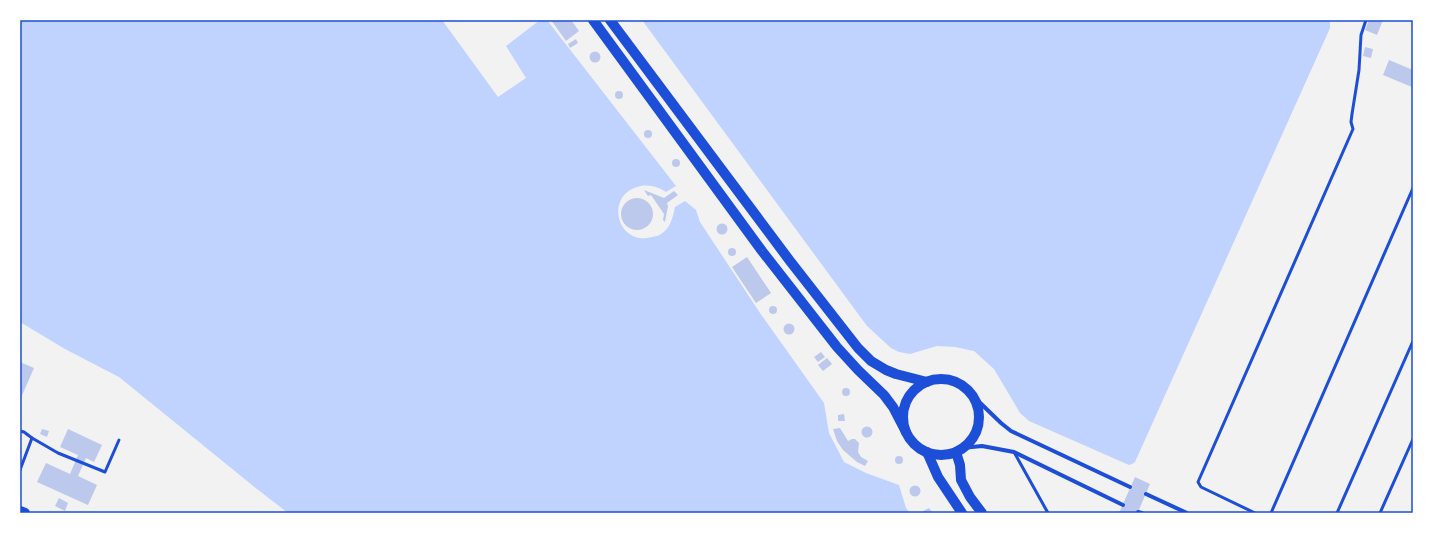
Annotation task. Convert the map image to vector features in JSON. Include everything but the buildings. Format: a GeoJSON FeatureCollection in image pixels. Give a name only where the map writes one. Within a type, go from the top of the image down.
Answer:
{"type":"FeatureCollection","features":[{"type":"Feature","properties":{"kind":"main road"},"geometry":{"type":"LineString","coordinates":[[593,20],[762,251],[837,347],[884,395],[893,407],[906,432],[911,440],[918,447],[936,455],[959,450],[972,438],[978,425],[978,411],[974,397],[967,389],[958,383],[949,380],[938,379],[927,382],[917,388],[909,397],[904,408],[903,420],[906,432]]}},
{"type":"Feature","properties":{"kind":"main road"},"geometry":{"type":"LineString","coordinates":[[610,20],[790,261],[858,348],[872,361],[886,370],[927,382]]}},
{"type":"Feature","properties":{"kind":"main road"},"geometry":{"type":"LineString","coordinates":[[959,450],[960,480],[982,513]]}},
{"type":"Feature","properties":{"kind":"main road"},"geometry":{"type":"LineString","coordinates":[[927,452],[938,477],[962,513]]}},
{"type":"Feature","properties":{"kind":"main road"},"geometry":{"type":"LineString","coordinates":[[20,511],[25,513]]}},
{"type":"Feature","properties":{"kind":"street"},"geometry":{"type":"LineString","coordinates":[[974,397],[1000,423],[1011,431],[1130,487]]}},
{"type":"Feature","properties":{"kind":"street"},"geometry":{"type":"LineString","coordinates":[[959,450],[982,446],[1014,452],[1123,505]]}},
{"type":"Feature","properties":{"kind":"street"},"geometry":{"type":"LineString","coordinates":[[1146,494],[1187,513]]}},
{"type":"Feature","properties":{"kind":"lane"},"geometry":{"type":"LineString","coordinates":[[1255,513],[1201,487],[1198,482],[1353,129],[1351,122],[1359,70],[1361,34],[1366,20]]}},
{"type":"Feature","properties":{"kind":"lane"},"geometry":{"type":"LineString","coordinates":[[1271,513],[1413,188]]}},
{"type":"Feature","properties":{"kind":"lane"},"geometry":{"type":"LineString","coordinates":[[1337,513],[1413,341]]}},
{"type":"Feature","properties":{"kind":"lane"},"geometry":{"type":"LineString","coordinates":[[20,431],[58,453],[105,472],[119,440]]}},
{"type":"Feature","properties":{"kind":"lane"},"geometry":{"type":"LineString","coordinates":[[20,470],[32,438]]}},
{"type":"Feature","properties":{"kind":"lane"},"geometry":{"type":"LineString","coordinates":[[1380,513],[1413,439]]}},
{"type":"Feature","properties":{"kind":"lane"},"geometry":{"type":"LineString","coordinates":[[1014,452],[1048,513]]}},
{"type":"Feature","properties":{"kind":"water"},"geometry":{"type":"Polygon","coordinates":[[[20,20],[442,20],[498,97],[526,78],[506,46],[540,20],[547,20],[676,186],[666,192],[656,187],[645,186],[637,187],[627,192],[621,200],[618,210],[619,220],[624,228],[631,235],[640,238],[657,236],[664,232],[669,226],[675,207],[685,201],[696,210],[700,222],[760,313],[824,403],[829,433],[844,462],[866,473],[899,485],[906,508],[910,513],[288,513],[119,377],[65,349],[20,322],[20,20]]]}},
{"type":"Feature","properties":{"kind":"water"},"geometry":{"type":"Polygon","coordinates":[[[642,20],[1330,20],[1330,28],[1135,462],[1129,465],[1029,421],[1020,413],[994,369],[974,351],[955,347],[937,346],[910,354],[899,352],[891,348],[867,326],[642,20]]]}}]}
